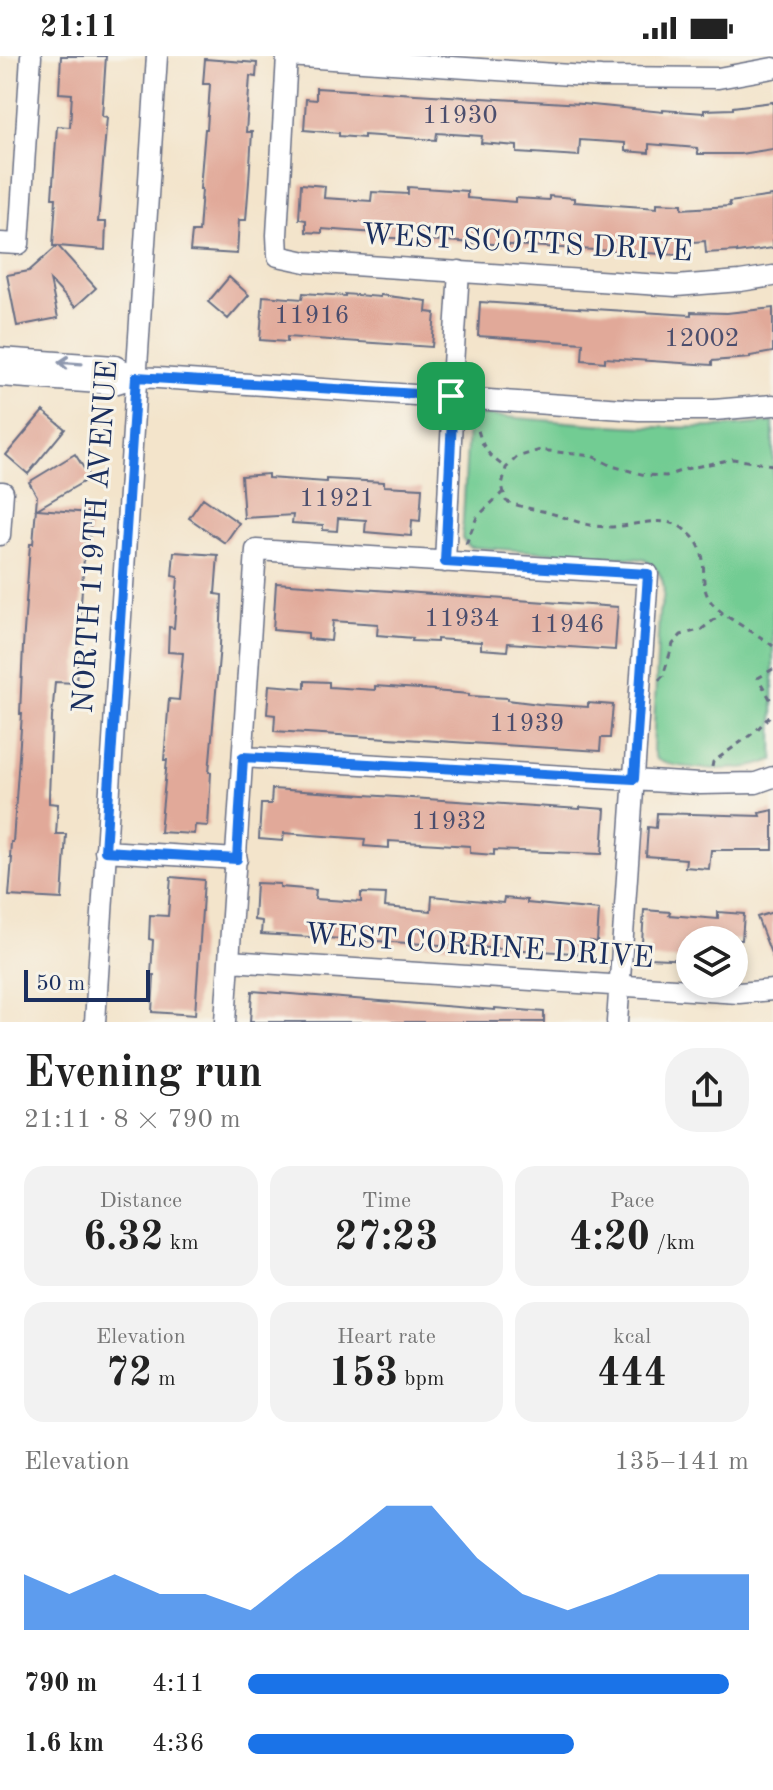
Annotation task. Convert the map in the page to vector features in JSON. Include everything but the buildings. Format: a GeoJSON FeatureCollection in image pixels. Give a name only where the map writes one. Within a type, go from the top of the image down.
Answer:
{"type":"FeatureCollection","features":[{"type":"Feature","properties":{"kind":"street"},"geometry":{"type":"LineString","coordinates":[[10,243],[31,56]]}},
{"type":"Feature","properties":{"kind":"street","name":"NORTH 119TH AVENUE"},"geometry":{"type":"LineString","coordinates":[[95,1022],[157,56]]}},
{"type":"Feature","properties":{"kind":"street"},"geometry":{"type":"LineString","coordinates":[[288,56],[601,77],[718,78],[773,68]]}},
{"type":"Feature","properties":{"kind":"street","name":"WEST SCOTTS DRIVE"},"geometry":{"type":"LineString","coordinates":[[288,56],[278,256],[306,262],[676,286],[773,276]]}},
{"type":"Feature","properties":{"kind":"street"},"geometry":{"type":"LineString","coordinates":[[445,562],[459,271]]}},
{"type":"Feature","properties":{"kind":"street"},"geometry":{"type":"LineString","coordinates":[[0,358],[115,366],[136,377]]}},
{"type":"Feature","properties":{"kind":"street"},"geometry":{"type":"LineString","coordinates":[[0,376],[114,384],[136,377],[639,410],[714,410],[773,405]]}},
{"type":"Feature","properties":{"kind":"street"},"geometry":{"type":"LineString","coordinates":[[0,535],[1,492]]}},
{"type":"Feature","properties":{"kind":"street"},"geometry":{"type":"LineString","coordinates":[[225,1022],[256,550],[648,574],[617,1022]]}},
{"type":"Feature","properties":{"kind":"street"},"geometry":{"type":"LineString","coordinates":[[243,757],[724,783],[756,783],[773,777]]}},
{"type":"Feature","properties":{"kind":"street"},"geometry":{"type":"LineString","coordinates":[[105,851],[237,859]]}},
{"type":"Feature","properties":{"kind":"street","name":"WEST CORRINE DRIVE"},"geometry":{"type":"LineString","coordinates":[[229,961],[739,993],[773,990]]}},
{"type":"Feature","properties":{"kind":"path"},"geometry":{"type":"LineString","coordinates":[[475,419],[482,445],[490,457],[506,468]]}},
{"type":"Feature","properties":{"kind":"path"},"geometry":{"type":"LineString","coordinates":[[773,465],[733,459],[666,476],[645,475],[612,466],[592,456],[540,450],[517,457],[506,468],[502,485],[506,501],[584,525],[676,524],[695,538],[703,556],[704,582],[710,601],[773,646]]}},
{"type":"Feature","properties":{"kind":"path"},"geometry":{"type":"LineString","coordinates":[[466,544],[477,517],[504,491]]}},
{"type":"Feature","properties":{"kind":"path"},"geometry":{"type":"LineString","coordinates":[[657,682],[663,676],[673,644],[681,635],[702,629],[723,613]]}},
{"type":"Feature","properties":{"kind":"path"},"geometry":{"type":"LineString","coordinates":[[773,669],[758,678],[773,704]]}},
{"type":"Feature","properties":{"kind":"path"},"geometry":{"type":"LineString","coordinates":[[712,767],[713,762],[756,731],[773,712]]}},
{"type":"Feature","properties":{"kind":"green space"},"geometry":{"type":"Polygon","coordinates":[[[479,415],[663,427],[773,422],[773,760],[744,768],[718,769],[676,765],[656,759],[653,750],[659,612],[664,589],[656,569],[643,559],[470,547],[462,539],[468,425],[470,419],[479,415]]]}},
{"type":"Feature","properties":{"kind":"route"},"geometry":{"type":"LineString","coordinates":[[136,377],[451,396],[445,562],[648,574],[634,779],[243,757],[237,859],[105,851],[136,377]]}}]}
